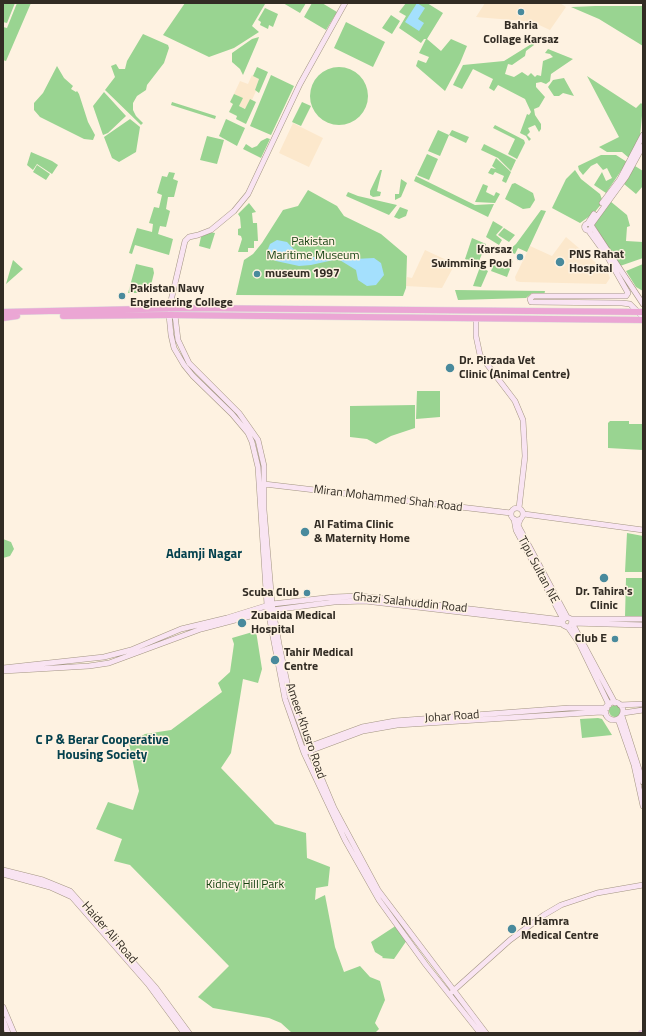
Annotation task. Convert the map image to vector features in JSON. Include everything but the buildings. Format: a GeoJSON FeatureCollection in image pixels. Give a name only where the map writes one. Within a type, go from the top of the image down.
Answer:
{"type":"FeatureCollection","features":[{"type":"Feature","properties":{"kind":"highway"},"geometry":{"type":"LineString","coordinates":[[3,312],[642,315]]}},
{"type":"Feature","properties":{"kind":"highway"},"geometry":{"type":"LineString","coordinates":[[3,317],[171,313],[476,319],[642,315]]}},
{"type":"Feature","properties":{"kind":"main road"},"geometry":{"type":"LineString","coordinates":[[171,313],[185,241],[189,237],[211,230],[234,211],[248,194],[300,84],[345,3]]}},
{"type":"Feature","properties":{"kind":"main road"},"geometry":{"type":"LineString","coordinates":[[589,224],[620,179],[643,135]]}},
{"type":"Feature","properties":{"kind":"main road"},"geometry":{"type":"LineString","coordinates":[[643,146],[626,177],[589,224],[584,227],[599,240],[643,304]]}},
{"type":"Feature","properties":{"kind":"main road"},"geometry":{"type":"LineString","coordinates":[[589,224],[628,289],[626,296],[533,296],[530,299],[531,302],[622,302],[630,304],[642,315]]}},
{"type":"Feature","properties":{"kind":"main road","name":"Ameer Khusro Road"},"geometry":{"type":"LineString","coordinates":[[171,313],[178,340],[189,363],[233,407],[253,431],[262,456],[262,484],[269,605],[285,700],[303,751],[345,840],[379,900],[451,993],[486,1033]]}},
{"type":"Feature","properties":{"kind":"main road"},"geometry":{"type":"LineString","coordinates":[[476,319],[476,336],[480,355],[515,401],[523,420],[525,456],[519,508],[524,514],[643,530]]}},
{"type":"Feature","properties":{"kind":"main road","name":"Miran Mohammed Shah Road"},"geometry":{"type":"LineString","coordinates":[[262,484],[511,513]]}},
{"type":"Feature","properties":{"kind":"main road"},"geometry":{"type":"LineString","coordinates":[[511,513],[514,509],[519,508]]}},
{"type":"Feature","properties":{"kind":"main road","name":"Tipu Sultan NE"},"geometry":{"type":"LineString","coordinates":[[511,513],[516,530],[567,621]]}},
{"type":"Feature","properties":{"kind":"main road","name":"Tipu Sultan NE"},"geometry":{"type":"LineString","coordinates":[[514,519],[520,520],[524,514]]}},
{"type":"Feature","properties":{"kind":"main road"},"geometry":{"type":"LineString","coordinates":[[520,520],[518,525],[579,643],[611,719],[643,710]]}},
{"type":"Feature","properties":{"kind":"main road","name":"Ghazi Salahuddin Road"},"geometry":{"type":"LineString","coordinates":[[3,672],[89,666],[109,663],[182,635],[270,611],[328,600]]}},
{"type":"Feature","properties":{"kind":"main road","name":"Ghazi Salahuddin Road"},"geometry":{"type":"LineString","coordinates":[[3,668],[115,655],[181,629],[227,618],[269,605],[328,600],[365,601],[567,621],[643,626]]}},
{"type":"Feature","properties":{"kind":"main road","name":"Ameer Khusro Road"},"geometry":{"type":"LineString","coordinates":[[270,611],[290,697],[309,749],[334,808],[378,890],[480,1033]]}},
{"type":"Feature","properties":{"kind":"main road","name":"Ghazi Salahuddin Road"},"geometry":{"type":"LineString","coordinates":[[567,621],[643,619]]}},
{"type":"Feature","properties":{"kind":"main road"},"geometry":{"type":"LineString","coordinates":[[567,621],[618,704],[643,806]]}},
{"type":"Feature","properties":{"kind":"main road"},"geometry":{"type":"LineString","coordinates":[[607,709],[618,704],[643,704]]}},
{"type":"Feature","properties":{"kind":"main road","name":"Johar Road"},"geometry":{"type":"LineString","coordinates":[[303,751],[362,727],[395,721],[420,722],[601,712],[607,709]]}},
{"type":"Feature","properties":{"kind":"main road"},"geometry":{"type":"LineString","coordinates":[[621,716],[643,782]]}},
{"type":"Feature","properties":{"kind":"main road","name":"Haider Ali Road"},"geometry":{"type":"LineString","coordinates":[[3,870],[43,880],[70,891],[156,988],[189,1033]]}},
{"type":"Feature","properties":{"kind":"main road","name":"Haider Ali Road"},"geometry":{"type":"LineString","coordinates":[[3,874],[50,887],[72,897],[148,984],[184,1033]]}},
{"type":"Feature","properties":{"kind":"main road"},"geometry":{"type":"LineString","coordinates":[[451,993],[510,940],[544,914],[562,905],[597,893],[643,884]]}},
{"type":"Feature","properties":{"kind":"main road"},"geometry":{"type":"LineString","coordinates":[[3,1007],[14,1033]]}},
{"type":"Feature","properties":{"kind":"main road"},"geometry":{"type":"LineString","coordinates":[[3,1020],[8,1033]]}},
{"type":"Feature","properties":{"kind":"shaded area","name":"Bahria Collage Karsaz"},"geometry":{"type":"Polygon","coordinates":[[[485,3],[560,3],[566,7],[550,30],[537,24],[524,21],[476,17],[485,3]]]}},
{"type":"Feature","properties":{"kind":"shaded area"},"geometry":{"type":"Polygon","coordinates":[[[252,75],[259,79],[255,90],[256,91],[252,100],[250,99],[246,109],[239,106],[242,98],[234,94],[240,81],[248,84],[252,75]]]}},
{"type":"Feature","properties":{"kind":"shaded area"},"geometry":{"type":"Polygon","coordinates":[[[293,123],[323,138],[309,167],[279,153],[293,123]]]}},
{"type":"Feature","properties":{"kind":"shaded area","name":"PNS Rahat Hospital"},"geometry":{"type":"Polygon","coordinates":[[[566,237],[608,273],[610,278],[606,284],[516,281],[515,277],[530,246],[552,256],[566,237]]]}},
{"type":"Feature","properties":{"kind":"shaded area"},"geometry":{"type":"Polygon","coordinates":[[[425,250],[455,264],[442,288],[406,286],[407,277],[412,278],[425,250]]]}},
{"type":"Feature","properties":{"kind":"green space"},"geometry":{"type":"Polygon","coordinates":[[[3,3],[15,3],[7,23],[3,22],[3,3]]]}},
{"type":"Feature","properties":{"kind":"green space"},"geometry":{"type":"Polygon","coordinates":[[[17,3],[31,3],[6,61],[3,60],[3,27],[7,28],[17,3]]]}},
{"type":"Feature","properties":{"kind":"green space"},"geometry":{"type":"Polygon","coordinates":[[[185,3],[265,4],[252,26],[259,32],[234,48],[209,57],[163,35],[185,3]]]}},
{"type":"Feature","properties":{"kind":"green space"},"geometry":{"type":"Polygon","coordinates":[[[283,3],[306,3],[300,13],[283,3]]]}},
{"type":"Feature","properties":{"kind":"green space"},"geometry":{"type":"Polygon","coordinates":[[[312,3],[322,3],[337,12],[326,30],[304,17],[312,3]]]}},
{"type":"Feature","properties":{"kind":"green space"},"geometry":{"type":"Polygon","coordinates":[[[406,3],[427,3],[443,13],[427,39],[441,51],[451,39],[467,46],[445,91],[416,66],[418,60],[426,63],[429,57],[419,53],[426,39],[424,39],[421,43],[399,28],[406,16],[399,12],[406,3]]]}},
{"type":"Feature","properties":{"kind":"green space"},"geometry":{"type":"Polygon","coordinates":[[[643,6],[643,46],[599,19],[571,7],[643,6]]]}},
{"type":"Feature","properties":{"kind":"green space"},"geometry":{"type":"Polygon","coordinates":[[[265,8],[278,14],[273,27],[269,25],[268,29],[260,25],[261,22],[258,20],[265,8]]]}},
{"type":"Feature","properties":{"kind":"green space"},"geometry":{"type":"Polygon","coordinates":[[[391,15],[400,21],[392,34],[382,28],[391,15]]]}},
{"type":"Feature","properties":{"kind":"green space"},"geometry":{"type":"Polygon","coordinates":[[[346,22],[385,42],[373,67],[334,48],[346,22]]]}},
{"type":"Feature","properties":{"kind":"green space"},"geometry":{"type":"Polygon","coordinates":[[[143,34],[168,45],[169,48],[164,63],[147,85],[146,90],[137,96],[133,103],[133,110],[136,116],[143,123],[141,125],[105,90],[115,77],[111,66],[116,64],[119,69],[125,69],[127,61],[143,34]]]}},
{"type":"Feature","properties":{"kind":"green space"},"geometry":{"type":"Polygon","coordinates":[[[259,37],[243,75],[240,69],[232,62],[232,53],[252,39],[259,37]]]}},
{"type":"Feature","properties":{"kind":"green space"},"geometry":{"type":"Polygon","coordinates":[[[533,43],[534,45],[526,51],[525,56],[512,65],[508,64],[505,74],[514,77],[522,72],[528,76],[531,73],[535,77],[537,75],[541,76],[543,61],[553,57],[550,54],[545,53],[548,49],[573,59],[551,74],[550,81],[546,84],[541,82],[536,83],[536,87],[545,97],[539,107],[534,109],[535,115],[541,124],[541,129],[539,132],[535,125],[528,128],[530,132],[527,135],[531,139],[529,141],[526,136],[520,133],[527,114],[529,115],[531,112],[525,99],[498,85],[494,91],[489,88],[493,79],[473,69],[462,89],[453,85],[463,65],[504,61],[533,43]]]}},
{"type":"Feature","properties":{"kind":"green space"},"geometry":{"type":"Polygon","coordinates":[[[57,66],[64,78],[73,86],[71,89],[76,92],[77,91],[79,94],[88,122],[95,135],[93,140],[84,139],[40,117],[34,110],[34,103],[43,93],[57,66]]]}},
{"type":"Feature","properties":{"kind":"green space"},"geometry":{"type":"Polygon","coordinates":[[[257,67],[268,72],[259,93],[255,90],[259,79],[253,76],[257,67]]]}},
{"type":"Feature","properties":{"kind":"green space"},"geometry":{"type":"Polygon","coordinates":[[[339,67],[355,72],[363,80],[368,96],[363,112],[355,120],[339,125],[323,120],[315,112],[310,96],[315,80],[323,72],[339,67]]]}},
{"type":"Feature","properties":{"kind":"green space"},"geometry":{"type":"Polygon","coordinates":[[[271,75],[294,86],[271,135],[250,126],[271,75]]]}},
{"type":"Feature","properties":{"kind":"green space"},"geometry":{"type":"Polygon","coordinates":[[[587,76],[636,108],[641,103],[643,105],[640,137],[629,158],[622,152],[607,152],[599,147],[619,137],[587,76]]]}},
{"type":"Feature","properties":{"kind":"green space"},"geometry":{"type":"Polygon","coordinates":[[[564,78],[574,96],[563,93],[559,96],[554,96],[548,87],[553,80],[564,78]]]}},
{"type":"Feature","properties":{"kind":"green space"},"geometry":{"type":"Polygon","coordinates":[[[104,92],[126,116],[108,133],[103,135],[93,106],[104,92]]]}},
{"type":"Feature","properties":{"kind":"green space"},"geometry":{"type":"Polygon","coordinates":[[[234,94],[243,98],[239,106],[245,109],[250,99],[256,102],[246,124],[236,119],[237,116],[229,112],[233,104],[230,102],[234,94]]]}},
{"type":"Feature","properties":{"kind":"green space"},"geometry":{"type":"Polygon","coordinates":[[[172,102],[216,116],[215,119],[171,105],[172,102]]]}},
{"type":"Feature","properties":{"kind":"green space"},"geometry":{"type":"Polygon","coordinates":[[[302,102],[311,106],[301,126],[292,122],[302,102]]]}},
{"type":"Feature","properties":{"kind":"green space"},"geometry":{"type":"Polygon","coordinates":[[[130,119],[140,127],[136,152],[119,162],[112,158],[104,137],[130,119]]]}},
{"type":"Feature","properties":{"kind":"green space"},"geometry":{"type":"Polygon","coordinates":[[[226,119],[245,128],[237,146],[219,136],[226,119]]]}},
{"type":"Feature","properties":{"kind":"green space"},"geometry":{"type":"Polygon","coordinates":[[[495,125],[524,140],[525,143],[517,159],[508,154],[515,139],[493,128],[495,125]]]}},
{"type":"Feature","properties":{"kind":"green space"},"geometry":{"type":"Polygon","coordinates":[[[438,130],[449,135],[440,156],[428,151],[438,130]]]}},
{"type":"Feature","properties":{"kind":"green space"},"geometry":{"type":"Polygon","coordinates":[[[452,130],[469,137],[466,143],[449,135],[452,130]]]}},
{"type":"Feature","properties":{"kind":"green space"},"geometry":{"type":"Polygon","coordinates":[[[207,136],[224,140],[217,164],[200,160],[207,136]]]}},
{"type":"Feature","properties":{"kind":"green space"},"geometry":{"type":"Polygon","coordinates":[[[267,138],[270,139],[261,158],[243,149],[246,144],[252,148],[267,138]]]}},
{"type":"Feature","properties":{"kind":"green space"},"geometry":{"type":"Polygon","coordinates":[[[484,144],[516,160],[511,171],[498,158],[481,150],[484,144]]]}},
{"type":"Feature","properties":{"kind":"green space"},"geometry":{"type":"Polygon","coordinates":[[[31,152],[58,165],[52,174],[37,164],[33,170],[27,165],[31,152]]]}},
{"type":"Feature","properties":{"kind":"green space"},"geometry":{"type":"Polygon","coordinates":[[[427,154],[438,159],[429,180],[417,175],[427,154]]]}},
{"type":"Feature","properties":{"kind":"green space"},"geometry":{"type":"Polygon","coordinates":[[[601,155],[616,155],[627,162],[606,193],[594,185],[602,172],[606,181],[612,178],[607,168],[603,170],[597,163],[591,166],[583,175],[578,166],[601,155]]]}},
{"type":"Feature","properties":{"kind":"green space"},"geometry":{"type":"Polygon","coordinates":[[[496,158],[511,172],[506,183],[502,181],[504,176],[495,172],[493,175],[488,173],[491,168],[496,169],[492,166],[496,158]]]}},
{"type":"Feature","properties":{"kind":"green space"},"geometry":{"type":"Polygon","coordinates":[[[37,165],[50,174],[46,180],[33,172],[37,165]]]}},
{"type":"Feature","properties":{"kind":"green space"},"geometry":{"type":"Polygon","coordinates":[[[635,166],[643,171],[643,186],[636,194],[624,184],[635,166]]]}},
{"type":"Feature","properties":{"kind":"green space"},"geometry":{"type":"Polygon","coordinates":[[[380,170],[382,170],[377,191],[381,192],[380,196],[373,197],[370,195],[370,191],[380,170]]]}},
{"type":"Feature","properties":{"kind":"green space"},"geometry":{"type":"Polygon","coordinates":[[[575,170],[581,179],[600,194],[603,202],[594,213],[580,223],[552,208],[566,179],[575,170]]]}},
{"type":"Feature","properties":{"kind":"green space"},"geometry":{"type":"Polygon","coordinates":[[[169,172],[175,173],[173,179],[178,181],[174,197],[168,197],[166,209],[170,211],[166,227],[160,226],[158,234],[173,239],[169,255],[135,245],[132,254],[129,253],[137,228],[152,232],[153,224],[149,223],[154,207],[159,208],[162,195],[157,193],[162,176],[167,177],[169,172]]]}},
{"type":"Feature","properties":{"kind":"green space"},"geometry":{"type":"Polygon","coordinates":[[[416,176],[475,205],[494,204],[488,217],[414,181],[416,176]]]}},
{"type":"Feature","properties":{"kind":"green space"},"geometry":{"type":"Polygon","coordinates":[[[401,179],[407,183],[401,197],[395,200],[395,194],[399,194],[401,179]]]}},
{"type":"Feature","properties":{"kind":"green space"},"geometry":{"type":"Polygon","coordinates":[[[515,183],[533,193],[535,200],[530,208],[523,209],[505,199],[512,184],[515,183]]]}},
{"type":"Feature","properties":{"kind":"green space"},"geometry":{"type":"Polygon","coordinates":[[[483,184],[488,186],[486,192],[494,196],[496,192],[500,194],[495,203],[475,202],[483,184]]]}},
{"type":"Feature","properties":{"kind":"green space","name":"Pakistan Maritime Museum"},"geometry":{"type":"Polygon","coordinates":[[[308,190],[337,206],[344,216],[381,234],[407,256],[406,288],[403,296],[236,295],[244,260],[253,254],[262,243],[283,210],[298,206],[308,190]]]}},
{"type":"Feature","properties":{"kind":"green space"},"geometry":{"type":"Polygon","coordinates":[[[348,192],[358,196],[397,205],[389,215],[346,196],[348,192]]]}},
{"type":"Feature","properties":{"kind":"green space"},"geometry":{"type":"Polygon","coordinates":[[[610,201],[627,215],[630,226],[627,227],[626,241],[643,242],[643,258],[620,266],[595,226],[595,222],[610,201]]]}},
{"type":"Feature","properties":{"kind":"green space"},"geometry":{"type":"Polygon","coordinates":[[[249,203],[256,212],[252,213],[253,223],[257,223],[258,241],[254,241],[254,248],[248,248],[248,252],[238,252],[242,239],[241,236],[238,235],[238,229],[241,228],[240,217],[238,214],[249,203]]]}},
{"type":"Feature","properties":{"kind":"green space"},"geometry":{"type":"Polygon","coordinates":[[[400,207],[408,210],[406,216],[399,219],[394,217],[400,207]]]}},
{"type":"Feature","properties":{"kind":"green space"},"geometry":{"type":"Polygon","coordinates":[[[541,210],[546,211],[527,252],[518,248],[515,254],[508,251],[516,244],[541,210]]]}},
{"type":"Feature","properties":{"kind":"green space"},"geometry":{"type":"Polygon","coordinates":[[[493,221],[503,227],[496,235],[502,240],[499,245],[486,237],[493,221]]]}},
{"type":"Feature","properties":{"kind":"green space"},"geometry":{"type":"Polygon","coordinates":[[[504,228],[515,235],[509,242],[498,235],[504,228]]]}},
{"type":"Feature","properties":{"kind":"green space"},"geometry":{"type":"Polygon","coordinates":[[[210,232],[215,233],[210,249],[199,246],[201,237],[210,232]]]}},
{"type":"Feature","properties":{"kind":"green space"},"geometry":{"type":"Polygon","coordinates":[[[472,238],[486,244],[477,266],[465,259],[472,238]]]}},
{"type":"Feature","properties":{"kind":"green space"},"geometry":{"type":"Polygon","coordinates":[[[13,260],[23,269],[6,284],[13,260]]]}},
{"type":"Feature","properties":{"kind":"green space"},"geometry":{"type":"Polygon","coordinates":[[[510,260],[513,261],[507,277],[491,271],[494,264],[505,269],[510,260]]]}},
{"type":"Feature","properties":{"kind":"green space"},"geometry":{"type":"Polygon","coordinates":[[[136,264],[153,268],[154,273],[149,293],[128,293],[136,264]]]}},
{"type":"Feature","properties":{"kind":"green space"},"geometry":{"type":"Polygon","coordinates":[[[643,264],[643,291],[636,287],[626,271],[643,264]]]}},
{"type":"Feature","properties":{"kind":"green space"},"geometry":{"type":"Polygon","coordinates":[[[480,267],[488,271],[481,287],[473,286],[480,267]]]}},
{"type":"Feature","properties":{"kind":"green space"},"geometry":{"type":"Polygon","coordinates":[[[455,290],[545,291],[544,296],[532,293],[526,298],[458,300],[455,290]]]}},
{"type":"Feature","properties":{"kind":"green space"},"geometry":{"type":"Polygon","coordinates":[[[417,391],[440,391],[440,417],[416,419],[417,391]]]}},
{"type":"Feature","properties":{"kind":"green space"},"geometry":{"type":"Polygon","coordinates":[[[415,405],[415,428],[391,436],[376,444],[367,439],[350,437],[350,406],[415,405]]]}},
{"type":"Feature","properties":{"kind":"green space"},"geometry":{"type":"Polygon","coordinates":[[[610,421],[629,421],[629,424],[643,424],[643,450],[608,448],[608,423],[610,421]]]}},
{"type":"Feature","properties":{"kind":"green space"},"geometry":{"type":"Polygon","coordinates":[[[627,533],[643,536],[643,572],[625,572],[627,533]]]}},
{"type":"Feature","properties":{"kind":"green space"},"geometry":{"type":"Polygon","coordinates":[[[3,539],[11,542],[14,549],[10,556],[3,558],[3,539]]]}},
{"type":"Feature","properties":{"kind":"green space"},"geometry":{"type":"Polygon","coordinates":[[[626,578],[643,578],[643,617],[625,617],[626,578]]]}},
{"type":"Feature","properties":{"kind":"green space","name":"Kidney Hill Park"},"geometry":{"type":"Polygon","coordinates":[[[256,631],[262,669],[258,683],[243,679],[231,753],[221,768],[275,824],[306,833],[307,858],[330,867],[328,886],[316,888],[315,900],[325,895],[335,947],[344,972],[360,966],[370,977],[380,981],[385,1000],[375,1023],[379,1029],[375,1033],[292,1033],[281,1023],[269,1018],[213,1008],[198,997],[229,966],[130,865],[114,861],[122,839],[96,829],[108,802],[133,810],[139,791],[129,743],[145,734],[171,730],[222,692],[218,683],[230,672],[234,644],[232,638],[256,631]]]}},
{"type":"Feature","properties":{"kind":"green space"},"geometry":{"type":"Polygon","coordinates":[[[615,705],[619,707],[621,711],[619,715],[615,717],[611,715],[609,711],[611,707],[615,705]]]}},
{"type":"Feature","properties":{"kind":"green space"},"geometry":{"type":"Polygon","coordinates":[[[580,719],[602,719],[612,735],[582,738],[580,719]]]}},
{"type":"Feature","properties":{"kind":"green space"},"geometry":{"type":"Polygon","coordinates":[[[397,925],[407,940],[394,959],[382,958],[383,957],[375,952],[371,942],[397,925]]]}},
{"type":"Feature","properties":{"kind":"water"},"geometry":{"type":"Polygon","coordinates":[[[417,3],[425,8],[418,19],[424,23],[419,31],[405,22],[417,3]]]}},
{"type":"Feature","properties":{"kind":"water"},"geometry":{"type":"Polygon","coordinates":[[[277,240],[287,242],[299,255],[304,257],[322,257],[337,253],[354,259],[374,258],[381,263],[384,275],[376,285],[367,286],[358,280],[356,270],[338,259],[299,266],[276,261],[270,257],[268,249],[270,244],[277,240]]]}},
{"type":"Feature","properties":{"kind":"place","name":"Bahria Collage Karsaz"},"geometry":{"type":"Point","coordinates":[521,12]}},
{"type":"Feature","properties":{"kind":"place","name":"Karsaz Swimming Pool"},"geometry":{"type":"Point","coordinates":[520,257]}},
{"type":"Feature","properties":{"kind":"place","name":"PNS Rahat Hospital"},"geometry":{"type":"Point","coordinates":[560,262]}},
{"type":"Feature","properties":{"kind":"place","name":"museum 1997"},"geometry":{"type":"Point","coordinates":[257,274]}},
{"type":"Feature","properties":{"kind":"place","name":"Pakistan Navy Engineering College"},"geometry":{"type":"Point","coordinates":[122,296]}},
{"type":"Feature","properties":{"kind":"place","name":"Dr. Pirzada Vet Clinic (Animal Centre)"},"geometry":{"type":"Point","coordinates":[450,368]}},
{"type":"Feature","properties":{"kind":"place","name":"Al Fatima Clinic & Maternity Home"},"geometry":{"type":"Point","coordinates":[305,532]}},
{"type":"Feature","properties":{"kind":"place","name":"Dr. Tahira's Clinic"},"geometry":{"type":"Point","coordinates":[604,578]}},
{"type":"Feature","properties":{"kind":"place","name":"Scuba Club"},"geometry":{"type":"Point","coordinates":[307,593]}},
{"type":"Feature","properties":{"kind":"place","name":"Zubaida Medical Hospital"},"geometry":{"type":"Point","coordinates":[242,623]}},
{"type":"Feature","properties":{"kind":"place","name":"Club E"},"geometry":{"type":"Point","coordinates":[615,639]}},
{"type":"Feature","properties":{"kind":"place","name":"Tahir Medical Centre"},"geometry":{"type":"Point","coordinates":[275,660]}},
{"type":"Feature","properties":{"kind":"place","name":"Al Hamra Medical Centre"},"geometry":{"type":"Point","coordinates":[512,929]}},
{"type":"Feature","properties":{"kind":"district","name":"Adamji Nagar"},"geometry":{"type":"Point","coordinates":[204,555]}},
{"type":"Feature","properties":{"kind":"district","name":"C P & Berar Cooperative Housing Society"},"geometry":{"type":"Point","coordinates":[102,748]}}]}
